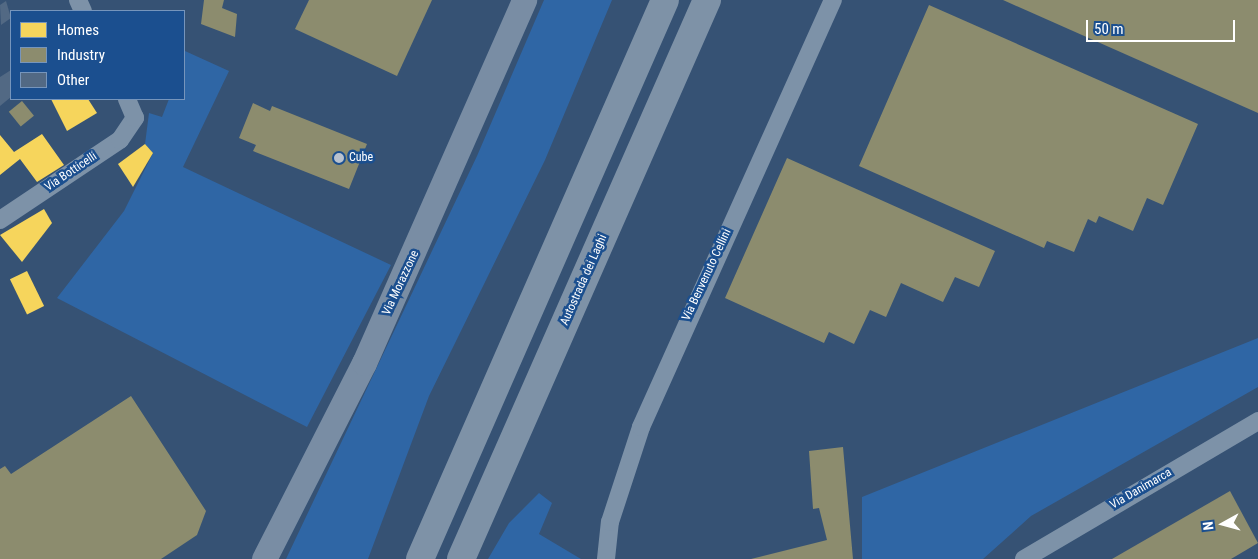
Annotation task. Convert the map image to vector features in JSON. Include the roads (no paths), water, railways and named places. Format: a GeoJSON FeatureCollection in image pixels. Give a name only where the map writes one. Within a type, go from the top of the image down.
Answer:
{"type":"FeatureCollection","features":[{"type":"Feature","properties":{"kind":"highway"},"geometry":{"type":"LineString","coordinates":[[420,559],[665,0]]}},
{"type":"Feature","properties":{"kind":"highway","name":"Autostrada dei Laghi"},"geometry":{"type":"LineString","coordinates":[[460,559],[707,0]]}},
{"type":"Feature","properties":{"kind":"street","name":"Via Morazzone"},"geometry":{"type":"LineString","coordinates":[[264,559],[364,363],[524,0]]}},
{"type":"Feature","properties":{"kind":"street","name":"Via Benvenuto Cellini"},"geometry":{"type":"LineString","coordinates":[[606,559],[610,522],[641,427],[833,0]]}},
{"type":"Feature","properties":{"kind":"street","name":"Via Botticelli"},"geometry":{"type":"LineString","coordinates":[[0,220],[120,140],[135,118],[127,100]]}},
{"type":"Feature","properties":{"kind":"street","name":"Via Danimarca"},"geometry":{"type":"LineString","coordinates":[[1024,559],[1258,421]]}},
{"type":"Feature","properties":{"kind":"place","name":"Cube"},"geometry":{"type":"Point","coordinates":[339,158]}}]}
